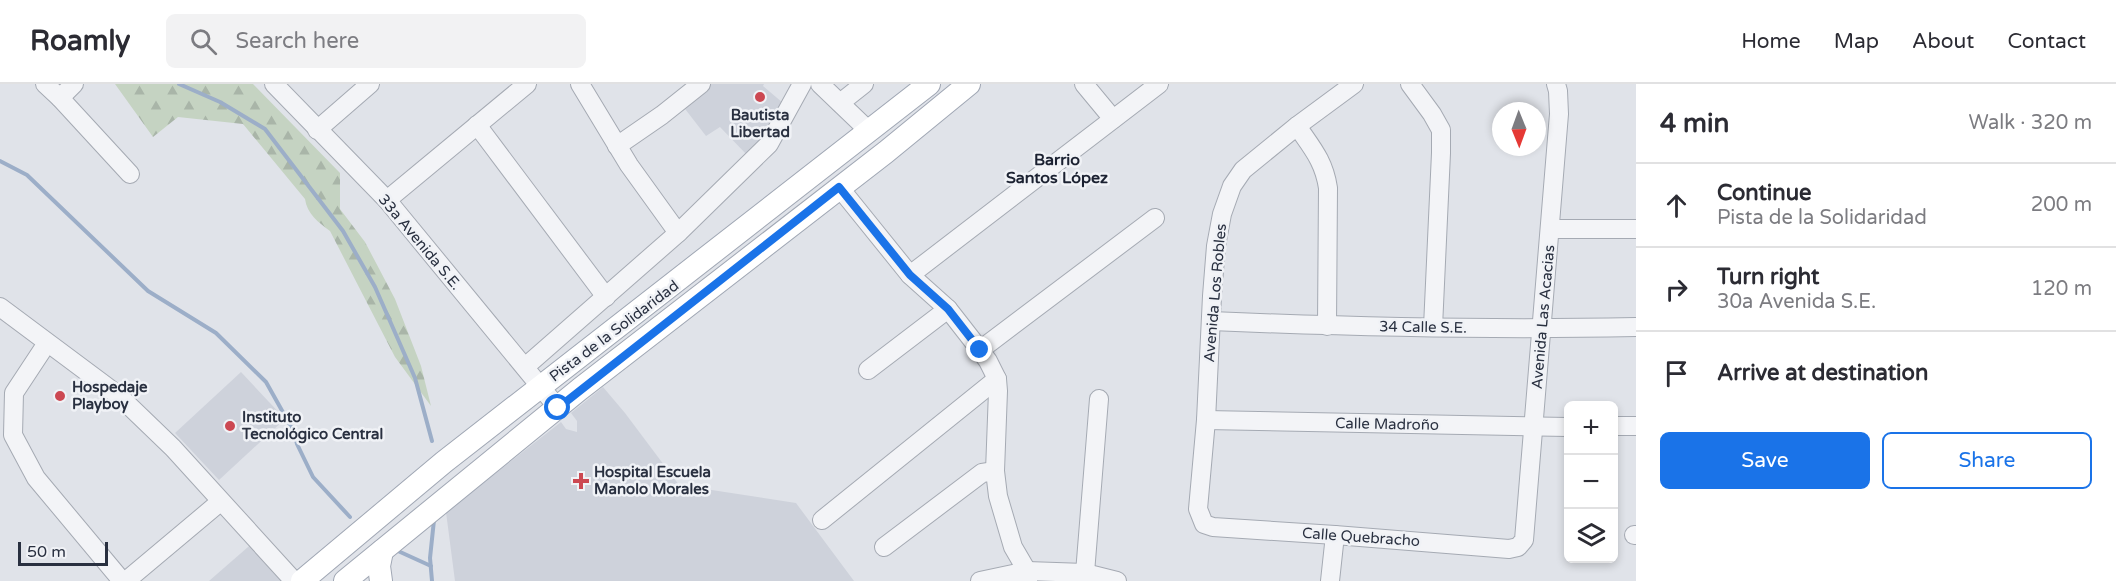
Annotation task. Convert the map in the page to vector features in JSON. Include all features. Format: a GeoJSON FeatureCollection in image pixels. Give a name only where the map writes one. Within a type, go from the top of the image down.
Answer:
{"type":"FeatureCollection","features":[{"type":"Feature","properties":{"kind":"main road","name":"Pista de la Solidaridad"},"geometry":{"type":"LineString","coordinates":[[302,581],[329,573],[444,462],[929,84]]}},
{"type":"Feature","properties":{"kind":"main road","name":"Pista de la Solidaridad"},"geometry":{"type":"LineString","coordinates":[[345,581],[558,408],[969,84]]}},
{"type":"Feature","properties":{"kind":"main road"},"geometry":{"type":"LineString","coordinates":[[381,581],[382,551]]}},
{"type":"Feature","properties":{"kind":"street"},"geometry":{"type":"LineString","coordinates":[[45,84],[130,174]]}},
{"type":"Feature","properties":{"kind":"street"},"geometry":{"type":"LineString","coordinates":[[60,98],[74,84]]}},
{"type":"Feature","properties":{"kind":"street","name":"33a Avenida S.E."},"geometry":{"type":"LineString","coordinates":[[274,84],[387,200],[558,408]]}},
{"type":"Feature","properties":{"kind":"street"},"geometry":{"type":"LineString","coordinates":[[317,130],[370,84]]}},
{"type":"Feature","properties":{"kind":"street"},"geometry":{"type":"LineString","coordinates":[[387,200],[527,84]]}},
{"type":"Feature","properties":{"kind":"street"},"geometry":{"type":"LineString","coordinates":[[580,84],[618,146],[678,233]]}},
{"type":"Feature","properties":{"kind":"street"},"geometry":{"type":"LineString","coordinates":[[618,146],[701,84]]}},
{"type":"Feature","properties":{"kind":"street"},"geometry":{"type":"LineString","coordinates":[[525,367],[678,233],[769,144],[802,84]]}},
{"type":"Feature","properties":{"kind":"street"},"geometry":{"type":"LineString","coordinates":[[820,84],[869,131]]}},
{"type":"Feature","properties":{"kind":"street"},"geometry":{"type":"LineString","coordinates":[[840,103],[864,84]]}},
{"type":"Feature","properties":{"kind":"street"},"geometry":{"type":"LineString","coordinates":[[1084,84],[1113,119]]}},
{"type":"Feature","properties":{"kind":"street"},"geometry":{"type":"LineString","coordinates":[[910,275],[1159,84]]}},
{"type":"Feature","properties":{"kind":"street","name":"Avenida Los Robles"},"geometry":{"type":"LineString","coordinates":[[1204,524],[1198,509],[1206,420],[1210,321],[1222,214],[1232,186],[1243,170],[1354,84]]}},
{"type":"Feature","properties":{"kind":"street"},"geometry":{"type":"LineString","coordinates":[[1410,84],[1441,130],[1433,327]]}},
{"type":"Feature","properties":{"kind":"street","name":"Avenida Las Acacias"},"geometry":{"type":"LineString","coordinates":[[1518,546],[1524,540],[1551,229],[1559,114],[1556,84]]}},
{"type":"Feature","properties":{"kind":"street"},"geometry":{"type":"LineString","coordinates":[[477,125],[606,297]]}},
{"type":"Feature","properties":{"kind":"street"},"geometry":{"type":"LineString","coordinates":[[1297,126],[1320,158],[1326,171],[1328,188],[1327,326]]}},
{"type":"Feature","properties":{"kind":"street"},"geometry":{"type":"LineString","coordinates":[[839,187],[910,275],[948,309],[988,361],[997,379],[995,471],[998,496],[1013,547],[1027,576]]}},
{"type":"Feature","properties":{"kind":"street"},"geometry":{"type":"LineString","coordinates":[[980,350],[1155,218]]}},
{"type":"Feature","properties":{"kind":"street"},"geometry":{"type":"LineString","coordinates":[[1551,229],[1636,229]]}},
{"type":"Feature","properties":{"kind":"street"},"geometry":{"type":"LineString","coordinates":[[0,307],[118,395],[173,448],[294,581]]}},
{"type":"Feature","properties":{"kind":"street"},"geometry":{"type":"LineString","coordinates":[[868,370],[948,309]]}},
{"type":"Feature","properties":{"kind":"street","name":"34 Calle S.E."},"geometry":{"type":"LineString","coordinates":[[1210,321],[1327,326],[1636,327]]}},
{"type":"Feature","properties":{"kind":"street"},"geometry":{"type":"LineString","coordinates":[[47,343],[14,393],[13,435],[36,478],[124,581],[220,502]]}},
{"type":"Feature","properties":{"kind":"street"},"geometry":{"type":"LineString","coordinates":[[822,520],[997,379]]}},
{"type":"Feature","properties":{"kind":"street"},"geometry":{"type":"LineString","coordinates":[[1085,573],[1099,399]]}},
{"type":"Feature","properties":{"kind":"street","name":"Calle Madroño"},"geometry":{"type":"LineString","coordinates":[[1206,420],[1564,427]]}},
{"type":"Feature","properties":{"kind":"street"},"geometry":{"type":"LineString","coordinates":[[1618,426],[1636,426]]}},
{"type":"Feature","properties":{"kind":"street"},"geometry":{"type":"LineString","coordinates":[[884,547],[982,473],[995,471]]}},
{"type":"Feature","properties":{"kind":"street","name":"Calle Quebracho"},"geometry":{"type":"LineString","coordinates":[[1204,524],[1213,528],[1509,549],[1518,546]]}},
{"type":"Feature","properties":{"kind":"street"},"geometry":{"type":"LineString","coordinates":[[1330,581],[1335,535]]}},
{"type":"Feature","properties":{"kind":"street"},"geometry":{"type":"LineString","coordinates":[[980,581],[1085,573],[1118,581]]}},
{"type":"Feature","properties":{"kind":"shaded area"},"geometry":{"type":"Polygon","coordinates":[[[705,84],[764,84],[763,86],[783,103],[762,145],[748,156],[720,127],[706,136],[682,105],[705,84]]]}},
{"type":"Feature","properties":{"kind":"shaded area","name":"Instituto Tecnológico Central"},"geometry":{"type":"Polygon","coordinates":[[[241,372],[285,419],[219,480],[175,433],[241,372]]]}},
{"type":"Feature","properties":{"kind":"shaded area","name":"Hospital Escuela Manolo Morales"},"geometry":{"type":"Polygon","coordinates":[[[603,387],[679,485],[796,503],[854,581],[455,581],[446,512],[561,422],[566,429],[577,432],[577,421],[571,413],[603,387]]]}},
{"type":"Feature","properties":{"kind":"shaded area"},"geometry":{"type":"Polygon","coordinates":[[[256,540],[294,581],[209,581],[256,540]]]}},
{"type":"Feature","properties":{"kind":"green space"},"geometry":{"type":"Polygon","coordinates":[[[115,84],[253,84],[340,173],[340,209],[365,242],[395,299],[421,366],[431,406],[395,357],[330,231],[314,217],[305,199],[243,124],[178,117],[153,137],[115,84]]]}},
{"type":"Feature","properties":{"kind":"waterway"},"geometry":{"type":"LineString","coordinates":[[179,84],[220,102],[265,129],[343,231],[375,287],[415,378],[432,441]]}},
{"type":"Feature","properties":{"kind":"waterway"},"geometry":{"type":"LineString","coordinates":[[0,161],[27,175],[148,291],[216,333],[266,382],[294,432],[297,444],[313,477],[350,517]]}},
{"type":"Feature","properties":{"kind":"waterway"},"geometry":{"type":"LineString","coordinates":[[432,581],[430,558],[434,520]]}},
{"type":"Feature","properties":{"kind":"waterway"},"geometry":{"type":"LineString","coordinates":[[398,551],[431,566]]}},
{"type":"Feature","properties":{"kind":"place","name":"Bautista Libertad"},"geometry":{"type":"Point","coordinates":[760,97]}},
{"type":"Feature","properties":{"kind":"place","name":"Hospedaje Playboy"},"geometry":{"type":"Point","coordinates":[60,396]}},
{"type":"Feature","properties":{"kind":"place","name":"Instituto Tecnológico Central"},"geometry":{"type":"Point","coordinates":[230,426]}},
{"type":"Feature","properties":{"kind":"place","name":"Hospital Escuela Manolo Morales"},"geometry":{"type":"Point","coordinates":[581,481]}},
{"type":"Feature","properties":{"kind":"district","name":"Barrio Santos López"},"geometry":{"type":"Point","coordinates":[1057,168]}},
{"type":"Feature","properties":{"kind":"route"},"geometry":{"type":"LineString","coordinates":[[558,408],[839,187],[910,275],[948,309],[980,350]]}}]}
